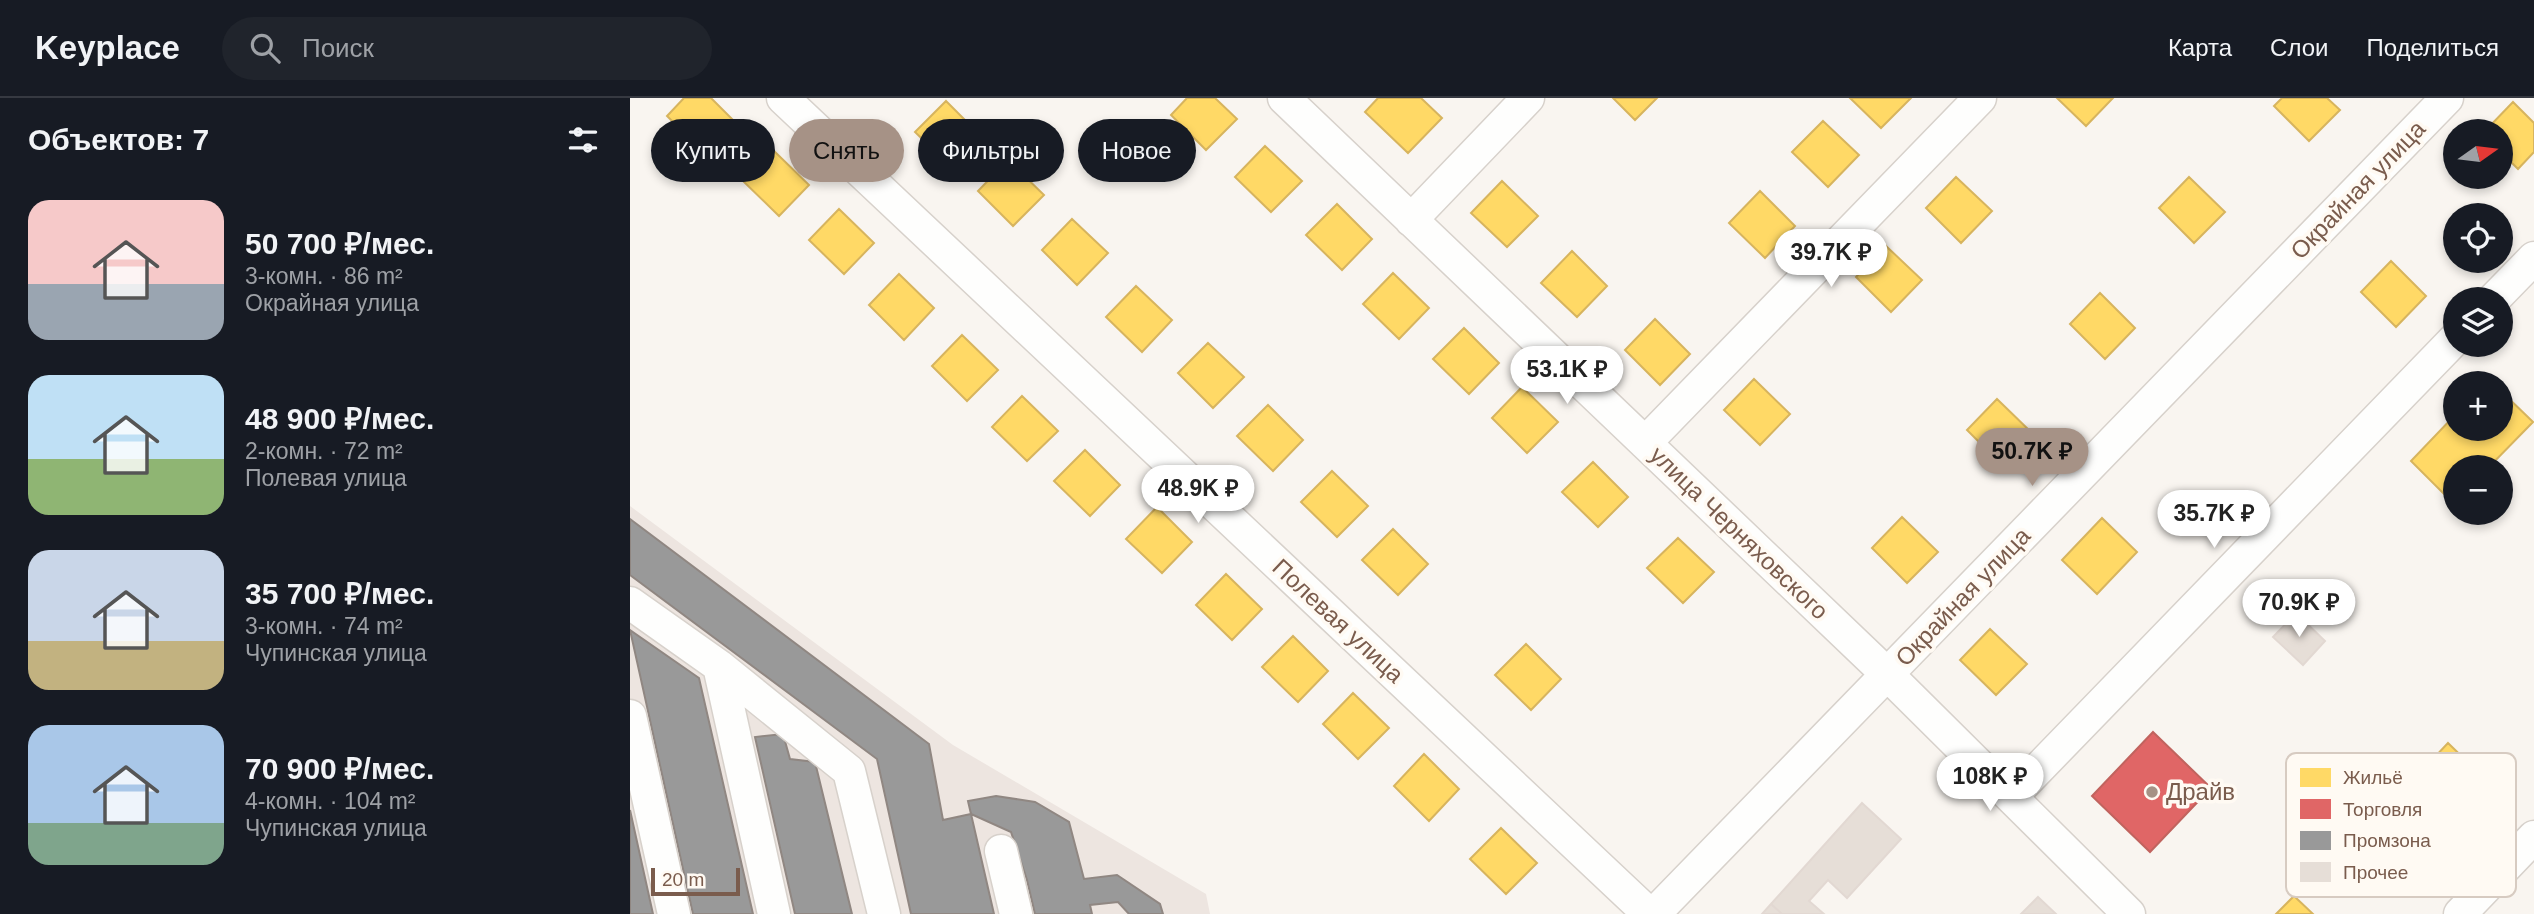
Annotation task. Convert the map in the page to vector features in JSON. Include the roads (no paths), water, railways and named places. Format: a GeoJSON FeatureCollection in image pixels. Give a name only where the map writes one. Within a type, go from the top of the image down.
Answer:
{"type":"FeatureCollection","features":[{"type":"Feature","properties":{"kind":"street","name":"Полевая улица"},"geometry":{"type":"LineString","coordinates":[[783,98],[1649,914]]}},
{"type":"Feature","properties":{"kind":"street","name":"улица Черняховского"},"geometry":{"type":"LineString","coordinates":[[1284,98],[1888,675],[2129,914]]}},
{"type":"Feature","properties":{"kind":"street"},"geometry":{"type":"LineString","coordinates":[[1411,220],[1528,98]]}},
{"type":"Feature","properties":{"kind":"street"},"geometry":{"type":"LineString","coordinates":[[1645,443],[1980,98]]}},
{"type":"Feature","properties":{"kind":"street","name":"Окрайная улица"},"geometry":{"type":"LineString","coordinates":[[1654,914],[2447,98]]}},
{"type":"Feature","properties":{"kind":"street"},"geometry":{"type":"LineString","coordinates":[[2506,287],[2534,258]]}},
{"type":"Feature","properties":{"kind":"street"},"geometry":{"type":"LineString","coordinates":[[2011,797],[2443,351]]}},
{"type":"Feature","properties":{"kind":"street"},"geometry":{"type":"LineString","coordinates":[[630,603],[719,666],[849,771],[884,914]]}},
{"type":"Feature","properties":{"kind":"street"},"geometry":{"type":"LineString","coordinates":[[719,666],[774,914]]}},
{"type":"Feature","properties":{"kind":"street"},"geometry":{"type":"LineString","coordinates":[[630,716],[674,914]]}},
{"type":"Feature","properties":{"kind":"street"},"geometry":{"type":"LineString","coordinates":[[2516,856],[2534,837]]}},
{"type":"Feature","properties":{"kind":"street"},"geometry":{"type":"LineString","coordinates":[[1001,851],[1016,914]]}},
{"type":"Feature","properties":{"kind":"street"},"geometry":{"type":"LineString","coordinates":[[2460,914],[2476,897]]}},
{"type":"Feature","properties":{"kind":"place","name":"Драйв"},"geometry":{"type":"Point","coordinates":[2152,792]}}]}
